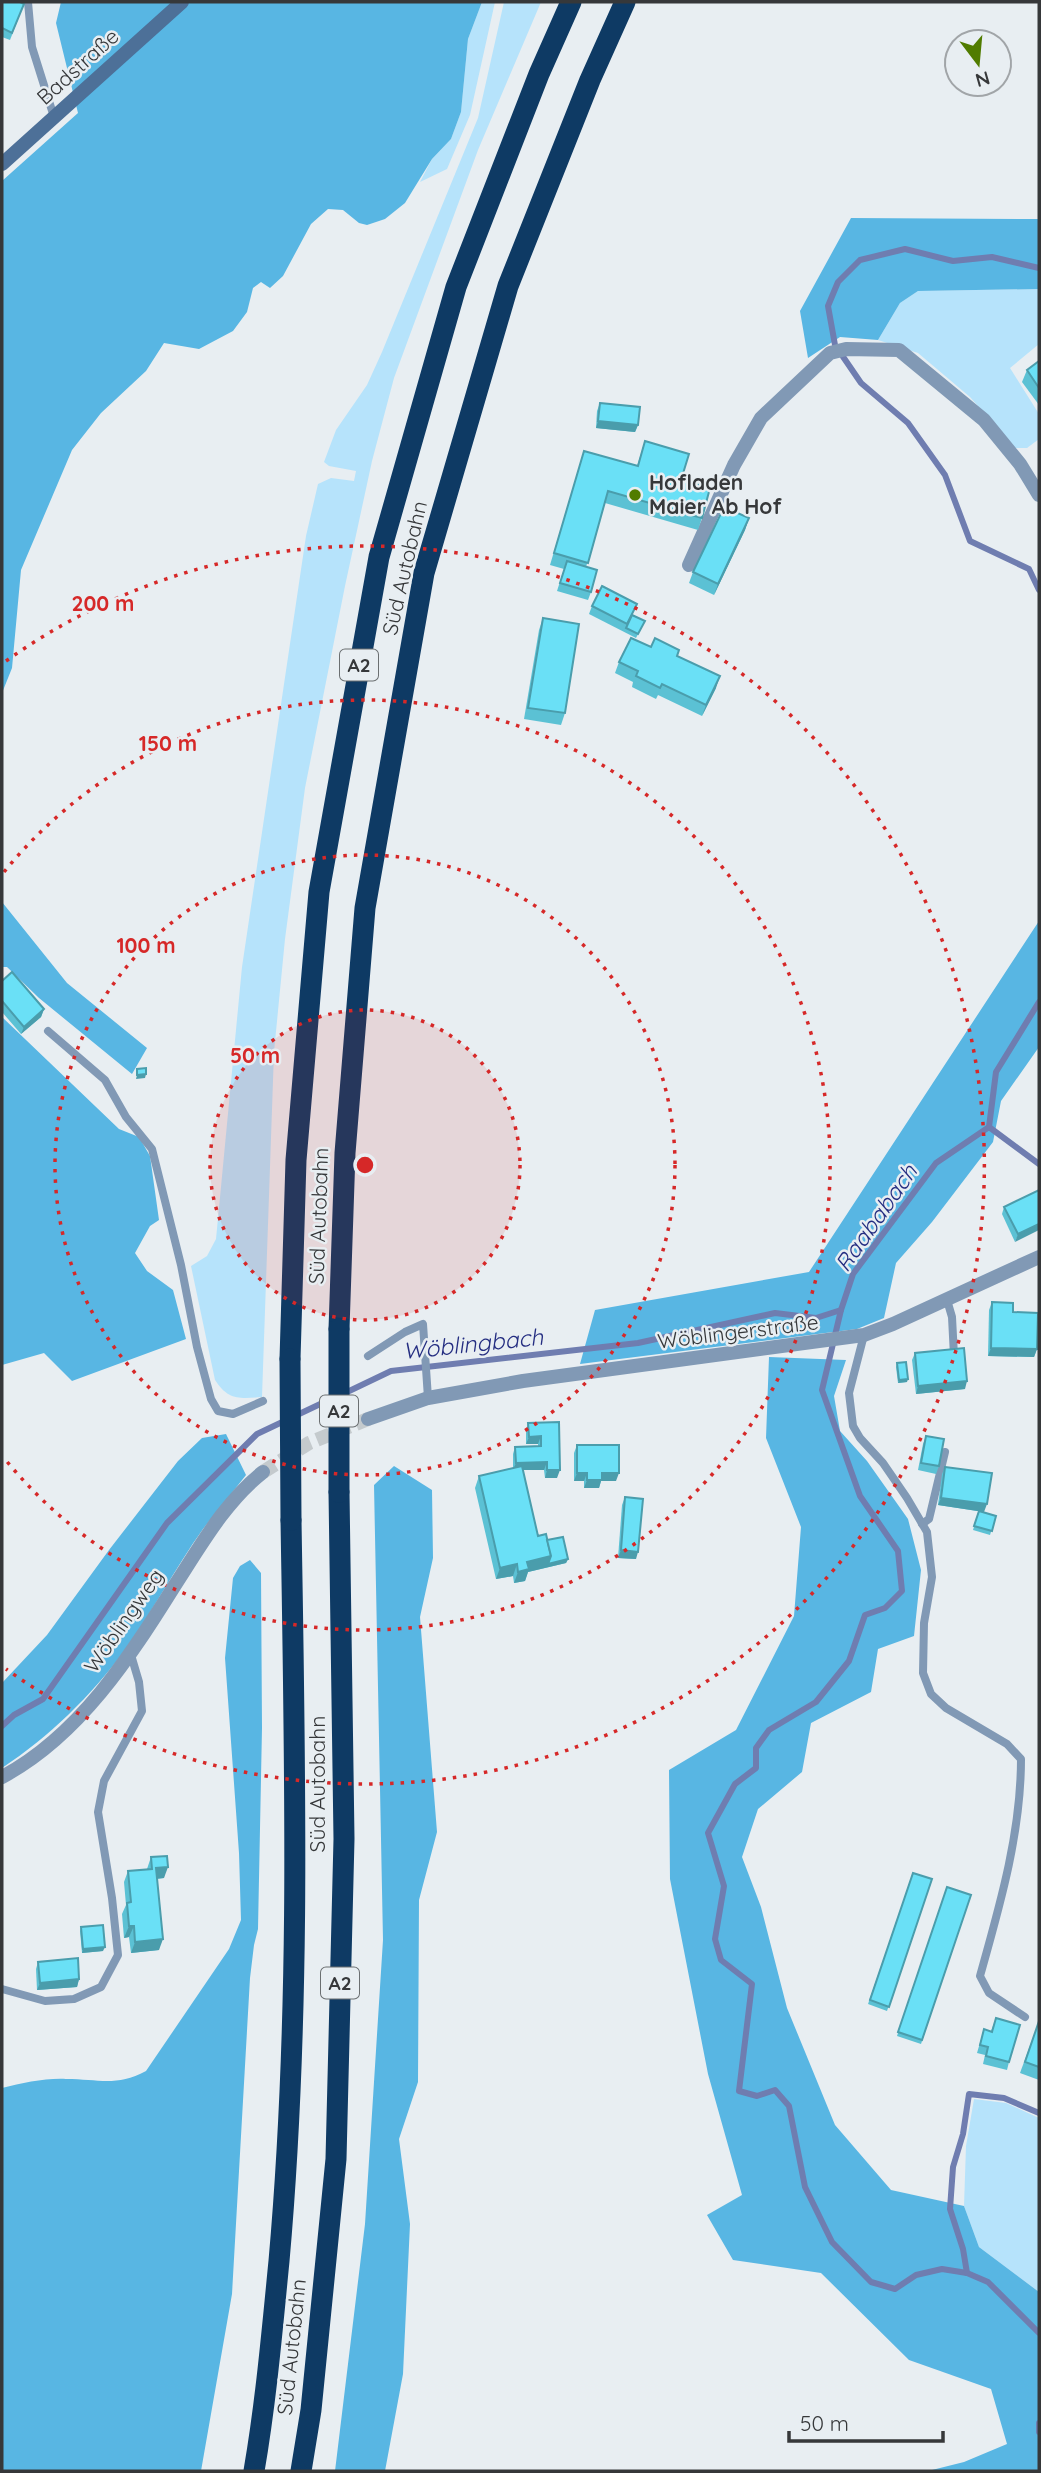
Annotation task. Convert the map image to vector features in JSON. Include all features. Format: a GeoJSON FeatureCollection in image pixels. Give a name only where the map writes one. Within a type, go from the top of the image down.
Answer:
{"type":"FeatureCollection","features":[{"type":"Feature","properties":{"kind":"highway","name":"Süd Autobahn"},"geometry":{"type":"LineString","coordinates":[[254,2471],[265,2406],[288,2154],[296,1845],[290,1359],[296,1160],[319,892],[379,557],[456,287],[539,74],[571,2]]}},
{"type":"Feature","properties":{"kind":"highway","name":"Süd Autobahn"},"geometry":{"type":"LineString","coordinates":[[301,2471],[312,2410],[336,2159],[344,1839],[339,1329],[345,1153],[365,908],[424,573],[508,286],[585,92],[625,2]]}},
{"type":"Feature","properties":{"kind":"street","name":"Badstraße"},"geometry":{"type":"LineString","coordinates":[[2,164],[182,2]]}},
{"type":"Feature","properties":{"kind":"street"},"geometry":{"type":"LineString","coordinates":[[689,565],[734,465],[761,418],[830,353],[846,349],[899,350],[984,420],[1020,464],[1039,495]]}},
{"type":"Feature","properties":{"kind":"street","name":"Wöblingerstraße"},"geometry":{"type":"LineString","coordinates":[[428,1394],[864,1335],[1039,1257]]}},
{"type":"Feature","properties":{"kind":"street"},"geometry":{"type":"LineString","coordinates":[[368,1419],[428,1394]]}},
{"type":"Feature","properties":{"kind":"street","name":"Wöblingweg"},"geometry":{"type":"LineString","coordinates":[[2,1777],[34,1756],[97,1696],[131,1655],[208,1532],[263,1472]]}},
{"type":"Feature","properties":{"kind":"lane"},"geometry":{"type":"LineString","coordinates":[[28,2],[32,47],[54,117]]}},
{"type":"Feature","properties":{"kind":"lane"},"geometry":{"type":"LineString","coordinates":[[48,1031],[105,1080],[126,1117],[152,1149],[211,1399],[218,1410],[233,1414],[263,1402]]}},
{"type":"Feature","properties":{"kind":"lane"},"geometry":{"type":"LineString","coordinates":[[947,1300],[954,1356]]}},
{"type":"Feature","properties":{"kind":"lane"},"geometry":{"type":"LineString","coordinates":[[368,1356],[405,1332],[423,1324],[428,1394]]}},
{"type":"Feature","properties":{"kind":"lane"},"geometry":{"type":"LineString","coordinates":[[864,1335],[849,1393],[853,1426],[908,1498],[926,1532],[932,1577],[924,1623],[923,1673],[932,1694],[946,1708],[1007,1744],[1021,1759],[1021,1788],[1004,1888],[980,1976],[989,1993],[1025,2017]]}},
{"type":"Feature","properties":{"kind":"lane"},"geometry":{"type":"LineString","coordinates":[[922,1524],[929,1519],[945,1452]]}},
{"type":"Feature","properties":{"kind":"lane"},"geometry":{"type":"LineString","coordinates":[[2,1989],[45,2001],[74,1999],[100,1987],[118,1955],[98,1812],[104,1781],[142,1711],[139,1682],[131,1655]]}},
{"type":"Feature","properties":{"kind":"shaded area"},"geometry":{"type":"Polygon","coordinates":[[[61,2],[482,2],[468,39],[461,112],[451,139],[432,159],[405,203],[385,219],[367,225],[359,223],[343,210],[328,209],[311,224],[283,276],[270,288],[261,282],[253,288],[247,312],[233,331],[199,349],[164,343],[146,371],[101,413],[72,450],[21,570],[12,668],[2,693],[2,181],[78,113],[56,23],[61,2]]]}},
{"type":"Feature","properties":{"kind":"shaded area"},"geometry":{"type":"Polygon","coordinates":[[[482,2],[495,2],[470,115],[447,169],[420,182],[432,159],[451,139],[461,112],[468,39],[482,2]]]}},
{"type":"Feature","properties":{"kind":"shaded area"},"geometry":{"type":"Polygon","coordinates":[[[504,2],[541,2],[478,150],[394,378],[372,461],[305,788],[285,939],[274,1052],[262,1397],[235,1397],[215,1380],[191,1266],[207,1256],[216,1239],[242,967],[306,536],[318,484],[331,478],[354,481],[356,471],[329,466],[324,462],[336,430],[367,385],[382,352],[478,118],[504,2]]]}},
{"type":"Feature","properties":{"kind":"shaded area"},"geometry":{"type":"Polygon","coordinates":[[[851,218],[1039,219],[1039,289],[918,291],[900,303],[878,340],[840,337],[808,358],[800,311],[851,218]]]}},
{"type":"Feature","properties":{"kind":"shaded area"},"geometry":{"type":"Polygon","coordinates":[[[1039,289],[1039,344],[1010,368],[1039,414],[1039,439],[1027,448],[1015,448],[970,397],[918,353],[878,340],[900,303],[918,291],[1039,289]]]}},
{"type":"Feature","properties":{"kind":"shaded area"},"geometry":{"type":"Polygon","coordinates":[[[2,902],[67,983],[147,1048],[132,1074],[39,998],[7,967],[2,967],[2,902]]]}},
{"type":"Feature","properties":{"kind":"shaded area"},"geometry":{"type":"Polygon","coordinates":[[[1039,921],[1039,1047],[1001,1101],[993,1142],[932,1222],[896,1263],[884,1318],[857,1329],[580,1364],[595,1310],[809,1272],[1039,921]]]}},
{"type":"Feature","properties":{"kind":"shaded area"},"geometry":{"type":"Polygon","coordinates":[[[2,1017],[119,1129],[139,1137],[150,1156],[159,1220],[150,1226],[135,1253],[147,1271],[173,1290],[186,1339],[72,1381],[44,1353],[2,1365],[2,1017]]]}},
{"type":"Feature","properties":{"kind":"shaded area"},"geometry":{"type":"Polygon","coordinates":[[[769,1357],[846,1360],[834,1396],[840,1431],[867,1461],[908,1519],[921,1570],[914,1636],[878,1649],[871,1692],[811,1723],[802,1772],[758,1809],[742,1857],[761,1907],[787,2008],[835,2125],[891,2190],[964,2206],[979,2247],[1039,2292],[1039,2471],[928,2471],[964,2462],[1007,2444],[991,2389],[909,2360],[821,2273],[733,2260],[707,2215],[742,2195],[708,2074],[670,1879],[669,1770],[736,1730],[794,1616],[801,1527],[766,1438],[769,1357]]]}},
{"type":"Feature","properties":{"kind":"shaded area"},"geometry":{"type":"Polygon","coordinates":[[[226,1434],[246,1475],[203,1529],[112,1667],[53,1729],[2,1768],[2,1683],[47,1635],[178,1461],[202,1438],[226,1434]]]}},
{"type":"Feature","properties":{"kind":"shaded area"},"geometry":{"type":"Polygon","coordinates":[[[394,1466],[432,1490],[433,1558],[420,1617],[437,1832],[419,1900],[418,2082],[399,2139],[410,2224],[403,2374],[385,2471],[335,2471],[365,2224],[383,1940],[374,1485],[394,1466]]]}},
{"type":"Feature","properties":{"kind":"shaded area"},"geometry":{"type":"Polygon","coordinates":[[[250,1560],[261,1573],[262,1728],[258,1929],[250,1978],[232,2294],[201,2471],[2,2471],[2,2088],[50,2079],[116,2081],[146,2071],[229,1949],[241,1920],[225,1658],[233,1578],[240,1566],[250,1560]]]}},
{"type":"Feature","properties":{"kind":"shaded area"},"geometry":{"type":"Polygon","coordinates":[[[974,2099],[1006,2103],[1039,2118],[1039,2292],[979,2247],[964,2206],[966,2146],[974,2099]]]}},
{"type":"Feature","properties":{"kind":"building"},"geometry":{"type":"Polygon","coordinates":[[[2,2],[24,4],[12,33],[2,28],[2,2]]]}},
{"type":"Feature","properties":{"kind":"building"},"geometry":{"type":"Polygon","coordinates":[[[1039,361],[1039,388],[1027,370],[1039,361]]]}},
{"type":"Feature","properties":{"kind":"building"},"geometry":{"type":"Polygon","coordinates":[[[600,403],[640,407],[638,425],[598,421],[600,403]]]}},
{"type":"Feature","properties":{"kind":"building"},"geometry":{"type":"Polygon","coordinates":[[[645,441],[689,454],[681,480],[710,488],[702,518],[608,491],[588,563],[554,553],[584,451],[638,466],[645,441]]]}},
{"type":"Feature","properties":{"kind":"building"},"geometry":{"type":"Polygon","coordinates":[[[724,507],[749,518],[718,584],[693,572],[724,507]]]}},
{"type":"Feature","properties":{"kind":"building"},"geometry":{"type":"Polygon","coordinates":[[[567,561],[597,570],[591,592],[560,583],[567,561]]]}},
{"type":"Feature","properties":{"kind":"building"},"geometry":{"type":"Polygon","coordinates":[[[602,586],[637,604],[627,624],[592,606],[602,586]]]}},
{"type":"Feature","properties":{"kind":"building"},"geometry":{"type":"Polygon","coordinates":[[[632,615],[645,621],[638,634],[626,628],[632,615]]]}},
{"type":"Feature","properties":{"kind":"building"},"geometry":{"type":"Polygon","coordinates":[[[543,618],[579,624],[565,713],[528,708],[543,618]]]}},
{"type":"Feature","properties":{"kind":"building"},"geometry":{"type":"Polygon","coordinates":[[[631,638],[651,647],[655,638],[679,650],[677,656],[720,676],[706,705],[662,684],[660,688],[636,676],[638,671],[619,662],[631,638]]]}},
{"type":"Feature","properties":{"kind":"building"},"geometry":{"type":"Polygon","coordinates":[[[12,972],[44,1009],[24,1027],[2,1001],[2,981],[12,972]]]}},
{"type":"Feature","properties":{"kind":"building"},"geometry":{"type":"Polygon","coordinates":[[[146,1068],[146,1074],[137,1075],[137,1069],[146,1068]]]}},
{"type":"Feature","properties":{"kind":"building"},"geometry":{"type":"Polygon","coordinates":[[[1039,1190],[1039,1224],[1018,1234],[1004,1207],[1039,1190]]]}},
{"type":"Feature","properties":{"kind":"building"},"geometry":{"type":"Polygon","coordinates":[[[992,1302],[1013,1303],[1013,1312],[1038,1313],[1037,1349],[991,1348],[992,1302]]]}},
{"type":"Feature","properties":{"kind":"building"},"geometry":{"type":"Polygon","coordinates":[[[964,1348],[967,1381],[918,1386],[915,1353],[964,1348]]]}},
{"type":"Feature","properties":{"kind":"building"},"geometry":{"type":"Polygon","coordinates":[[[906,1362],[908,1379],[899,1380],[897,1363],[906,1362]]]}},
{"type":"Feature","properties":{"kind":"building"},"geometry":{"type":"Polygon","coordinates":[[[559,1422],[560,1470],[547,1470],[547,1462],[516,1463],[515,1447],[541,1446],[541,1436],[529,1437],[528,1423],[559,1422]]]}},
{"type":"Feature","properties":{"kind":"building"},"geometry":{"type":"Polygon","coordinates":[[[926,1436],[944,1439],[939,1466],[921,1463],[926,1436]]]}},
{"type":"Feature","properties":{"kind":"building"},"geometry":{"type":"Polygon","coordinates":[[[577,1445],[619,1445],[619,1473],[602,1473],[602,1480],[587,1480],[587,1473],[577,1473],[577,1445]]]}},
{"type":"Feature","properties":{"kind":"building"},"geometry":{"type":"Polygon","coordinates":[[[522,1466],[538,1536],[546,1534],[551,1556],[527,1562],[529,1569],[518,1572],[517,1564],[500,1568],[479,1476],[522,1466]]]}},
{"type":"Feature","properties":{"kind":"building"},"geometry":{"type":"Polygon","coordinates":[[[945,1467],[992,1473],[987,1504],[941,1498],[945,1467]]]}},
{"type":"Feature","properties":{"kind":"building"},"geometry":{"type":"Polygon","coordinates":[[[625,1497],[643,1499],[638,1552],[621,1550],[625,1497]]]}},
{"type":"Feature","properties":{"kind":"building"},"geometry":{"type":"Polygon","coordinates":[[[979,1511],[996,1516],[992,1531],[974,1526],[979,1511]]]}},
{"type":"Feature","properties":{"kind":"building"},"geometry":{"type":"Polygon","coordinates":[[[563,1537],[568,1559],[548,1564],[551,1556],[547,1540],[563,1537]]]}},
{"type":"Feature","properties":{"kind":"building"},"geometry":{"type":"Polygon","coordinates":[[[167,1856],[168,1867],[156,1868],[163,1939],[135,1942],[134,1926],[129,1926],[127,1903],[131,1902],[128,1871],[152,1869],[151,1857],[167,1856]]]}},
{"type":"Feature","properties":{"kind":"building"},"geometry":{"type":"Polygon","coordinates":[[[913,1873],[932,1879],[889,2007],[870,2000],[913,1873]]]}},
{"type":"Feature","properties":{"kind":"building"},"geometry":{"type":"Polygon","coordinates":[[[947,1887],[971,1895],[922,2040],[898,2032],[947,1887]]]}},
{"type":"Feature","properties":{"kind":"building"},"geometry":{"type":"Polygon","coordinates":[[[103,1925],[105,1947],[83,1949],[81,1927],[103,1925]]]}},
{"type":"Feature","properties":{"kind":"building"},"geometry":{"type":"Polygon","coordinates":[[[78,1958],[79,1979],[40,1983],[38,1962],[78,1958]]]}},
{"type":"Feature","properties":{"kind":"building"},"geometry":{"type":"Polygon","coordinates":[[[996,2018],[1020,2025],[1009,2062],[986,2056],[988,2047],[980,2045],[984,2029],[992,2032],[996,2018]]]}},
{"type":"Feature","properties":{"kind":"building"},"geometry":{"type":"Polygon","coordinates":[[[1039,2021],[1039,2067],[1025,2062],[1039,2021]]]}},
{"type":"Feature","properties":{"kind":"waterway","name":"Raababach"},"geometry":{"type":"LineString","coordinates":[[1039,268],[992,257],[953,261],[905,249],[860,260],[838,282],[828,306],[835,345],[861,383],[908,423],[945,475],[970,541],[1029,569],[1039,590]]}},
{"type":"Feature","properties":{"kind":"waterway","name":"Raababach"},"geometry":{"type":"LineString","coordinates":[[1039,1002],[996,1072],[989,1127],[936,1163],[853,1274],[841,1310],[822,1390],[860,1496],[898,1551],[902,1591],[885,1608],[865,1615],[849,1661],[816,1702],[769,1730],[756,1748],[756,1768],[735,1784],[708,1833],[724,1886],[715,1939],[721,1960],[752,1984],[739,2091],[757,2096],[775,2090],[789,2106],[805,2187],[832,2242],[871,2282],[895,2289],[916,2275],[942,2269],[967,2273],[988,2282],[1039,2333]]}},
{"type":"Feature","properties":{"kind":"waterway"},"geometry":{"type":"LineString","coordinates":[[989,1127],[1039,1164]]}},
{"type":"Feature","properties":{"kind":"waterway","name":"Wöblingbach"},"geometry":{"type":"LineString","coordinates":[[345,1393],[391,1371],[638,1343],[775,1313],[816,1318],[841,1310]]}},
{"type":"Feature","properties":{"kind":"waterway","name":"Wöblingbach"},"geometry":{"type":"LineString","coordinates":[[2,1726],[14,1715],[43,1699],[167,1523],[257,1434],[335,1397]]}},
{"type":"Feature","properties":{"kind":"waterway"},"geometry":{"type":"LineString","coordinates":[[967,2273],[963,2249],[950,2209],[953,2167],[963,2134],[969,2094],[1004,2098],[1039,2113]]}},
{"type":"Feature","properties":{"kind":"waterway","name":"Raababach"},"geometry":{"type":"LineString","coordinates":[[1039,2423],[1039,2432]]}},
{"type":"Feature","properties":{"kind":"tunnel"},"geometry":{"type":"LineString","coordinates":[[263,1472],[309,1443],[368,1419]]}},
{"type":"Feature","properties":{"kind":"place","name":"Hofladen Maier Ab Hof"},"geometry":{"type":"Point","coordinates":[635,495]}}]}
